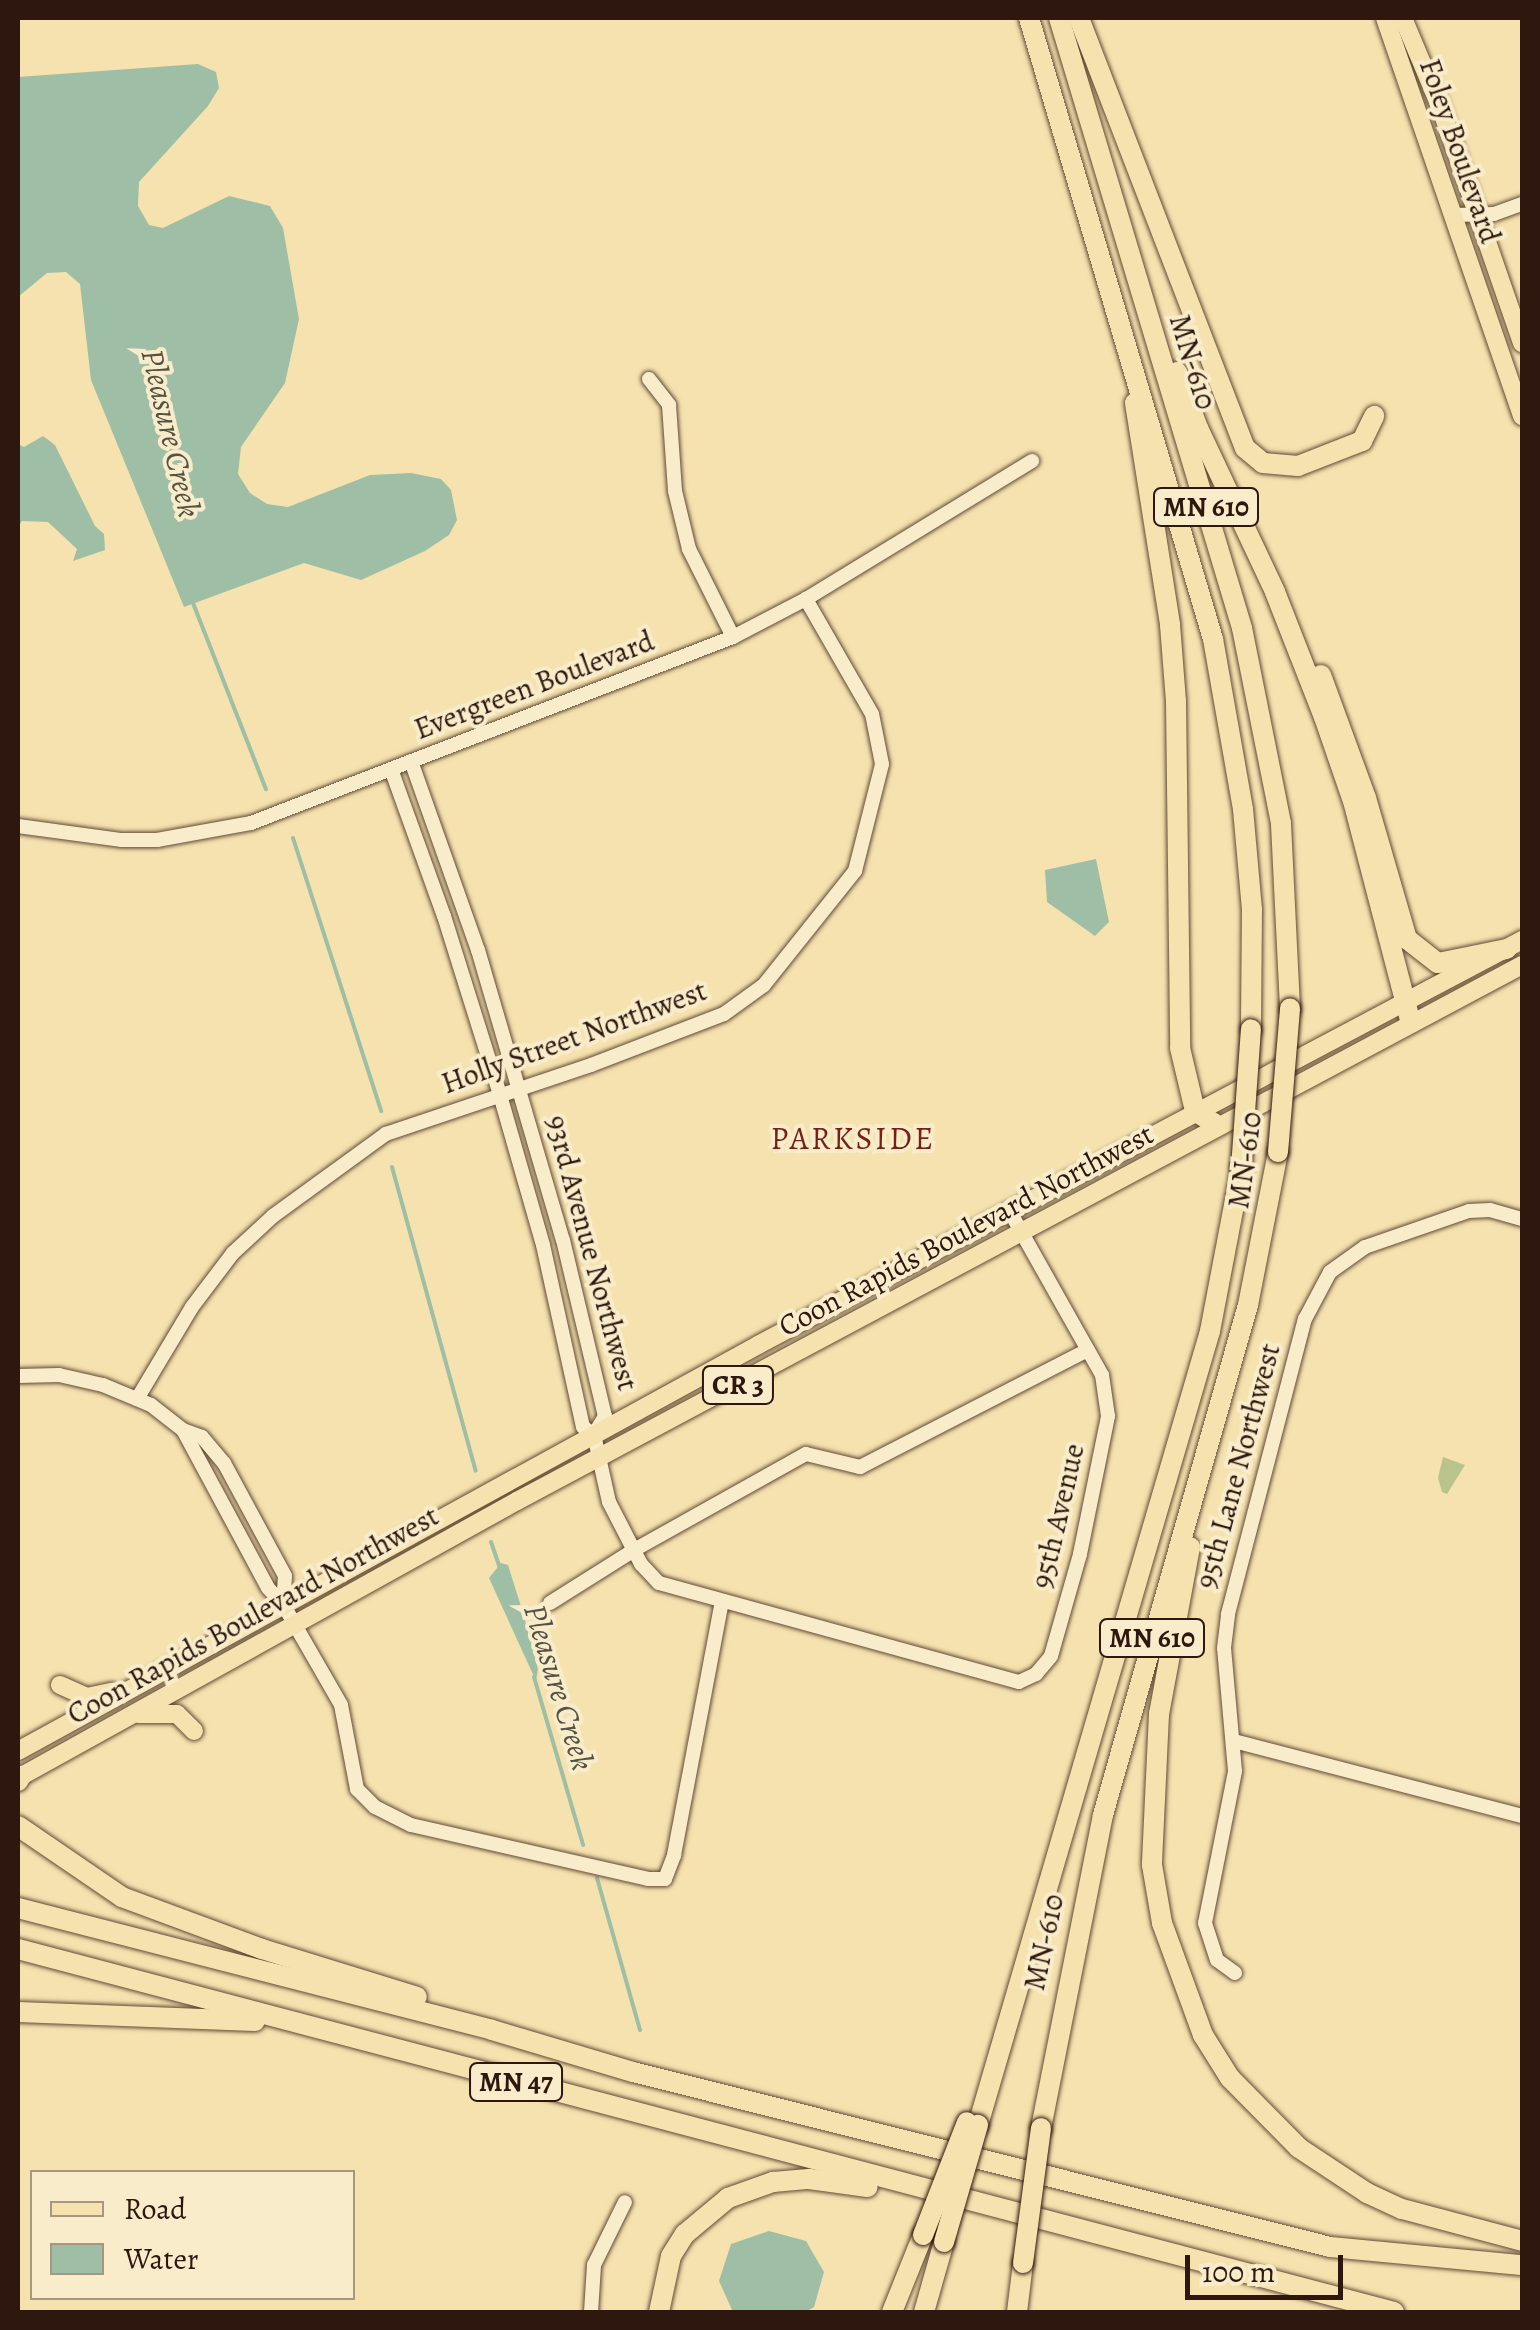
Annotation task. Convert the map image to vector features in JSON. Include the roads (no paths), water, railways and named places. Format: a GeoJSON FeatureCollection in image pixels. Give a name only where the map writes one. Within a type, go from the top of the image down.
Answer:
{"type":"FeatureCollection","features":[{"type":"Feature","properties":{"kind":"highway","name":"MN-610"},"geometry":{"type":"LineString","coordinates":[[972,2123],[998,2063],[1210,1331],[1241,1168],[1252,1029],[1252,909],[1230,724],[1190,554],[1029,18]]}},
{"type":"Feature","properties":{"kind":"highway","name":"MN-610"},"geometry":{"type":"LineString","coordinates":[[1017,2312],[1040,2128],[1103,1815],[1248,1305],[1278,1152],[1290,1009],[1287,893],[1272,762],[1242,628],[1058,18]]}},
{"type":"Feature","properties":{"kind":"highway"},"geometry":{"type":"LineString","coordinates":[[1078,18],[1246,448],[1263,463],[1298,466],[1362,441],[1374,416]]}},
{"type":"Feature","properties":{"kind":"highway"},"geometry":{"type":"LineString","coordinates":[[1149,317],[1275,592],[1336,710],[1407,939],[1438,963],[1515,945]]}},
{"type":"Feature","properties":{"kind":"highway"},"geometry":{"type":"LineString","coordinates":[[1123,327],[1170,625],[1176,702],[1180,1048],[1195,1112],[1218,1126]]}},
{"type":"Feature","properties":{"kind":"highway"},"geometry":{"type":"LineString","coordinates":[[1275,592],[1353,801],[1408,1012]]}},
{"type":"Feature","properties":{"kind":"highway"},"geometry":{"type":"LineString","coordinates":[[1195,1491],[1192,1537],[1159,1714],[1152,1864],[1162,1923],[1203,2035],[1230,2078],[1299,2148],[1367,2193],[1402,2209],[1522,2240]]}},
{"type":"Feature","properties":{"kind":"highway"},"geometry":{"type":"LineString","coordinates":[[20,1827],[122,1897],[262,1949],[458,2009],[492,2030]]}},
{"type":"Feature","properties":{"kind":"highway","name":"MN 47"},"geometry":{"type":"LineString","coordinates":[[18,1908],[492,2030],[651,2076],[1330,2247],[1522,2265]]}},
{"type":"Feature","properties":{"kind":"highway","name":"MN 47"},"geometry":{"type":"LineString","coordinates":[[18,1950],[1394,2312]]}},
{"type":"Feature","properties":{"kind":"highway"},"geometry":{"type":"LineString","coordinates":[[18,2012],[291,2022]]}},
{"type":"Feature","properties":{"kind":"highway"},"geometry":{"type":"LineString","coordinates":[[892,2312],[972,2123]]}},
{"type":"Feature","properties":{"kind":"highway","name":"MN 610"},"geometry":{"type":"LineString","coordinates":[[924,2312],[972,2123]]}},
{"type":"Feature","properties":{"kind":"highway"},"geometry":{"type":"LineString","coordinates":[[659,2312],[671,2256],[685,2234],[728,2198],[772,2182],[809,2179],[1016,2214]]}},
{"type":"Feature","properties":{"kind":"main road","name":"Foley Boulevard"},"geometry":{"type":"LineString","coordinates":[[1385,18],[1522,416]]}},
{"type":"Feature","properties":{"kind":"main road","name":"Foley Boulevard"},"geometry":{"type":"LineString","coordinates":[[1403,18],[1440,106],[1522,340]]}},
{"type":"Feature","properties":{"kind":"main road","name":"Coon Rapids Boulevard Northwest"},"geometry":{"type":"LineString","coordinates":[[19,1779],[293,1623],[1218,1126],[1515,945]]}},
{"type":"Feature","properties":{"kind":"main road","name":"Coon Rapids Boulevard Northwest"},"geometry":{"type":"LineString","coordinates":[[18,1751],[282,1604],[1195,1112],[1408,1012],[1522,965]]}},
{"type":"Feature","properties":{"kind":"main road"},"geometry":{"type":"LineString","coordinates":[[60,1685],[67,1692],[87,1698],[162,1671]]}},
{"type":"Feature","properties":{"kind":"main road"},"geometry":{"type":"LineString","coordinates":[[119,1720],[168,1712],[184,1718],[194,1731]]}},
{"type":"Feature","properties":{"kind":"street"},"geometry":{"type":"LineString","coordinates":[[1454,215],[1477,216],[1522,204]]}},
{"type":"Feature","properties":{"kind":"street"},"geometry":{"type":"LineString","coordinates":[[649,379],[669,404],[675,491],[690,549],[733,638]]}},
{"type":"Feature","properties":{"kind":"street","name":"Evergreen Boulevard"},"geometry":{"type":"LineString","coordinates":[[18,826],[122,840],[187,838],[251,822],[733,638],[806,600],[1032,461]]}},
{"type":"Feature","properties":{"kind":"street","name":"Holly Street Northwest"},"geometry":{"type":"LineString","coordinates":[[137,1400],[192,1307],[232,1253],[273,1216],[386,1134],[520,1089],[736,1007],[764,985],[855,871],[880,786],[881,746],[866,702],[806,600]]}},
{"type":"Feature","properties":{"kind":"street","name":"93rd Avenue Northwest"},"geometry":{"type":"LineString","coordinates":[[391,769],[444,916],[500,1095],[543,1245],[583,1427],[594,1435],[605,1416],[563,1240],[478,950],[411,762]]}},
{"type":"Feature","properties":{"kind":"street","name":"95th Lane Northwest"},"geometry":{"type":"LineString","coordinates":[[1236,1973],[1216,1960],[1205,1923],[1234,1791],[1234,1741],[1224,1648],[1228,1614],[1305,1319],[1320,1287],[1344,1258],[1445,1218],[1480,1210],[1522,1220]]}},
{"type":"Feature","properties":{"kind":"street","name":"95th Avenue"},"geometry":{"type":"LineString","coordinates":[[722,1601],[1019,1682],[1036,1674],[1051,1656],[1080,1554],[1108,1416],[1102,1375],[1010,1212]]}},
{"type":"Feature","properties":{"kind":"street"},"geometry":{"type":"LineString","coordinates":[[550,1603],[634,1550],[806,1454],[860,1467],[1088,1350]]}},
{"type":"Feature","properties":{"kind":"street"},"geometry":{"type":"LineString","coordinates":[[18,1376],[59,1376],[103,1385],[202,1437],[244,1498],[285,1576],[282,1604],[341,1705],[357,1790],[375,1807],[410,1825],[648,1879],[665,1879],[674,1855],[722,1601],[659,1583],[634,1550],[610,1502],[594,1435]]}},
{"type":"Feature","properties":{"kind":"street"},"geometry":{"type":"LineString","coordinates":[[1234,1741],[1522,1816]]}},
{"type":"Feature","properties":{"kind":"street"},"geometry":{"type":"LineString","coordinates":[[591,2312],[594,2266],[624,2202]]}},
{"type":"Feature","properties":{"kind":"water"},"geometry":{"type":"Polygon","coordinates":[[[198,64],[216,72],[219,88],[208,106],[139,182],[138,206],[149,225],[163,228],[229,196],[270,206],[283,228],[299,319],[285,383],[241,447],[238,474],[250,493],[267,504],[288,507],[370,475],[411,473],[441,479],[451,490],[457,520],[449,535],[425,551],[361,580],[304,563],[184,607],[91,380],[80,284],[66,272],[47,273],[18,297],[18,77],[198,64]]]}},
{"type":"Feature","properties":{"kind":"water"},"geometry":{"type":"Polygon","coordinates":[[[43,436],[55,445],[95,526],[104,534],[105,550],[73,561],[77,549],[48,522],[22,521],[18,527],[18,444],[24,447],[43,436]]]}},
{"type":"Feature","properties":{"kind":"water"},"geometry":{"type":"Polygon","coordinates":[[[1096,859],[1109,922],[1095,936],[1047,902],[1045,870],[1096,859]]]}},
{"type":"Feature","properties":{"kind":"water"},"geometry":{"type":"Polygon","coordinates":[[[501,1563],[508,1565],[523,1613],[538,1669],[536,1681],[489,1578],[501,1563]]]}},
{"type":"Feature","properties":{"kind":"water"},"geometry":{"type":"Polygon","coordinates":[[[769,2231],[806,2241],[824,2272],[814,2307],[806,2312],[733,2312],[719,2281],[731,2244],[769,2231]]]}},
{"type":"Feature","properties":{"kind":"waterway","name":"Pleasure Creek"},"geometry":{"type":"LineString","coordinates":[[193,603],[266,789]]}},
{"type":"Feature","properties":{"kind":"waterway","name":"Pleasure Creek"},"geometry":{"type":"LineString","coordinates":[[293,838],[381,1111]]}},
{"type":"Feature","properties":{"kind":"waterway","name":"Pleasure Creek"},"geometry":{"type":"LineString","coordinates":[[392,1167],[476,1471]]}},
{"type":"Feature","properties":{"kind":"waterway","name":"Pleasure Creek"},"geometry":{"type":"LineString","coordinates":[[491,1542],[500,1568]]}},
{"type":"Feature","properties":{"kind":"waterway","name":"Pleasure Creek"},"geometry":{"type":"LineString","coordinates":[[534,1677],[583,1845]]}},
{"type":"Feature","properties":{"kind":"waterway"},"geometry":{"type":"LineString","coordinates":[[597,1878],[640,2030]]}},
{"type":"Feature","properties":{"kind":"district","name":"PARKSIDE"},"geometry":{"type":"Point","coordinates":[853,1138]}}]}
